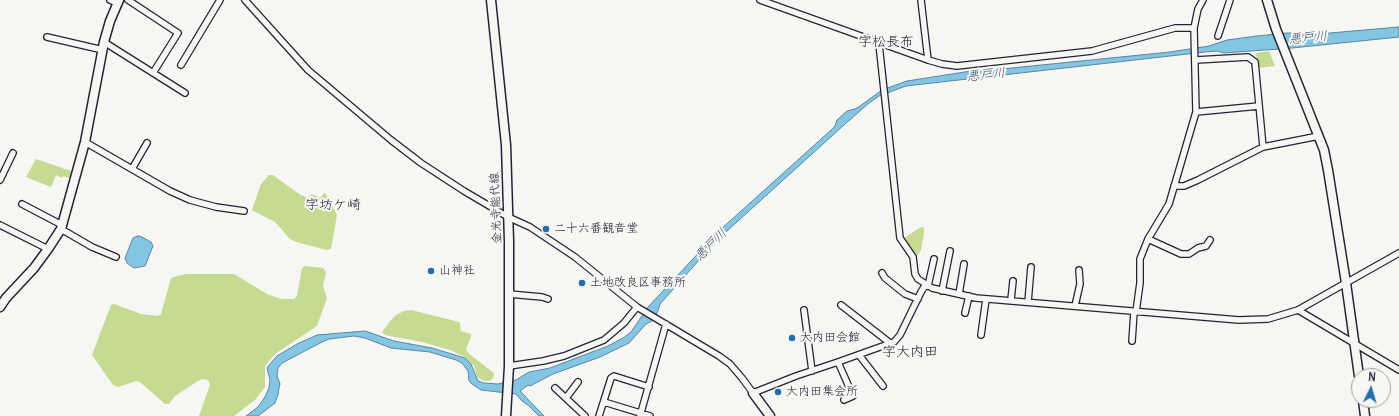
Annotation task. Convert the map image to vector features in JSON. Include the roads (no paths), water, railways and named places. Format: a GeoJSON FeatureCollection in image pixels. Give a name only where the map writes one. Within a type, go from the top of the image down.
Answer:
{"type":"FeatureCollection","features":[{"type":"Feature","properties":{"kind":"street"},"geometry":{"type":"LineString","coordinates":[[128,0],[178,33],[153,73]]}},
{"type":"Feature","properties":{"kind":"street"},"geometry":{"type":"LineString","coordinates":[[181,65],[220,0]]}},
{"type":"Feature","properties":{"kind":"street"},"geometry":{"type":"LineString","coordinates":[[245,0],[308,70],[391,140],[421,163],[451,183],[530,227],[575,257],[637,307],[730,364],[770,416]]}},
{"type":"Feature","properties":{"kind":"street","name":"金光寺能代線"},"geometry":{"type":"LineString","coordinates":[[491,0],[506,145],[509,294],[509,366],[506,416]]}},
{"type":"Feature","properties":{"kind":"street"},"geometry":{"type":"LineString","coordinates":[[760,0],[879,44],[942,64],[957,66],[1092,51],[1175,28],[1194,28]]}},
{"type":"Feature","properties":{"kind":"street"},"geometry":{"type":"LineString","coordinates":[[921,0],[928,60]]}},
{"type":"Feature","properties":{"kind":"street"},"geometry":{"type":"LineString","coordinates":[[1132,342],[1140,283],[1140,259],[1148,239],[1169,204],[1196,112],[1196,60],[1194,28],[1198,9],[1203,0]]}},
{"type":"Feature","properties":{"kind":"street"},"geometry":{"type":"LineString","coordinates":[[1218,36],[1230,0]]}},
{"type":"Feature","properties":{"kind":"street"},"geometry":{"type":"LineString","coordinates":[[1267,0],[1276,28],[1324,150],[1346,283],[1358,368]]}},
{"type":"Feature","properties":{"kind":"street"},"geometry":{"type":"LineString","coordinates":[[0,307],[6,298],[34,268],[62,227],[85,142],[103,46],[115,1]]}},
{"type":"Feature","properties":{"kind":"street"},"geometry":{"type":"LineString","coordinates":[[47,38],[103,46],[153,73],[184,93]]}},
{"type":"Feature","properties":{"kind":"street"},"geometry":{"type":"LineString","coordinates":[[879,44],[900,238],[913,256],[915,274],[918,279],[928,286],[942,291],[986,299],[1239,320],[1268,319],[1298,310],[1399,253]]}},
{"type":"Feature","properties":{"kind":"street"},"geometry":{"type":"LineString","coordinates":[[1196,60],[1248,57],[1255,62],[1263,147]]}},
{"type":"Feature","properties":{"kind":"street"},"geometry":{"type":"LineString","coordinates":[[1196,112],[1259,106]]}},
{"type":"Feature","properties":{"kind":"street"},"geometry":{"type":"LineString","coordinates":[[1174,186],[1184,186],[1198,180],[1263,147],[1319,136]]}},
{"type":"Feature","properties":{"kind":"street"},"geometry":{"type":"LineString","coordinates":[[85,142],[170,191],[190,200],[216,207],[244,211]]}},
{"type":"Feature","properties":{"kind":"street"},"geometry":{"type":"LineString","coordinates":[[132,169],[147,143]]}},
{"type":"Feature","properties":{"kind":"street"},"geometry":{"type":"LineString","coordinates":[[0,180],[2,170],[13,153]]}},
{"type":"Feature","properties":{"kind":"street"},"geometry":{"type":"LineString","coordinates":[[22,204],[62,227],[92,247],[116,257]]}},
{"type":"Feature","properties":{"kind":"street"},"geometry":{"type":"LineString","coordinates":[[0,225],[48,249]]}},
{"type":"Feature","properties":{"kind":"street"},"geometry":{"type":"LineString","coordinates":[[1148,239],[1181,254],[1189,254],[1198,248],[1206,246],[1210,240]]}},
{"type":"Feature","properties":{"kind":"street"},"geometry":{"type":"LineString","coordinates":[[942,291],[950,251]]}},
{"type":"Feature","properties":{"kind":"street"},"geometry":{"type":"LineString","coordinates":[[753,393],[812,370],[894,342],[900,334],[924,287],[928,286],[934,259]]}},
{"type":"Feature","properties":{"kind":"street"},"geometry":{"type":"LineString","coordinates":[[959,294],[964,264]]}},
{"type":"Feature","properties":{"kind":"street"},"geometry":{"type":"LineString","coordinates":[[1028,302],[1031,267]]}},
{"type":"Feature","properties":{"kind":"street"},"geometry":{"type":"LineString","coordinates":[[1076,306],[1080,284],[1078,270]]}},
{"type":"Feature","properties":{"kind":"street"},"geometry":{"type":"LineString","coordinates":[[882,273],[885,278],[905,294],[918,299]]}},
{"type":"Feature","properties":{"kind":"street"},"geometry":{"type":"LineString","coordinates":[[1011,300],[1013,281]]}},
{"type":"Feature","properties":{"kind":"street"},"geometry":{"type":"LineString","coordinates":[[509,294],[548,298]]}},
{"type":"Feature","properties":{"kind":"street"},"geometry":{"type":"LineString","coordinates":[[965,313],[969,296]]}},
{"type":"Feature","properties":{"kind":"street"},"geometry":{"type":"LineString","coordinates":[[981,335],[986,299]]}},
{"type":"Feature","properties":{"kind":"street"},"geometry":{"type":"LineString","coordinates":[[840,305],[890,343]]}},
{"type":"Feature","properties":{"kind":"street"},"geometry":{"type":"LineString","coordinates":[[509,366],[564,356],[604,340],[624,323],[637,307]]}},
{"type":"Feature","properties":{"kind":"street"},"geometry":{"type":"LineString","coordinates":[[804,310],[812,370]]}},
{"type":"Feature","properties":{"kind":"street"},"geometry":{"type":"LineString","coordinates":[[1298,310],[1399,370]]}},
{"type":"Feature","properties":{"kind":"street"},"geometry":{"type":"LineString","coordinates":[[641,415],[666,324]]}},
{"type":"Feature","properties":{"kind":"street"},"geometry":{"type":"LineString","coordinates":[[859,355],[883,386]]}},
{"type":"Feature","properties":{"kind":"street"},"geometry":{"type":"LineString","coordinates":[[838,362],[853,396],[844,400]]}},
{"type":"Feature","properties":{"kind":"street"},"geometry":{"type":"LineString","coordinates":[[599,416],[611,378],[614,376],[649,387]]}},
{"type":"Feature","properties":{"kind":"street"},"geometry":{"type":"LineString","coordinates":[[566,398],[578,382]]}},
{"type":"Feature","properties":{"kind":"street"},"geometry":{"type":"LineString","coordinates":[[555,388],[585,416]]}},
{"type":"Feature","properties":{"kind":"street"},"geometry":{"type":"LineString","coordinates":[[604,402],[641,415],[650,416]]}},
{"type":"Feature","properties":{"kind":"water","name":"悪戸川"},"geometry":{"type":"Polygon","coordinates":[[[1399,27],[1399,37],[1292,48],[1224,53],[1217,51],[1205,52],[906,86],[879,96],[869,103],[717,240],[660,304],[652,321],[646,324],[629,343],[600,357],[553,374],[530,386],[528,385],[520,391],[544,416],[539,416],[516,394],[481,390],[469,381],[468,371],[462,363],[456,360],[430,352],[391,348],[365,338],[354,336],[329,339],[282,363],[278,368],[277,376],[280,384],[275,403],[258,416],[246,416],[258,407],[265,397],[269,388],[270,380],[267,368],[277,356],[297,344],[317,335],[365,331],[394,341],[432,348],[465,358],[471,364],[478,381],[498,384],[516,380],[529,372],[550,368],[608,346],[631,332],[648,307],[720,230],[830,131],[835,126],[837,120],[847,111],[860,106],[882,90],[907,81],[971,71],[1170,52],[1209,46],[1227,40],[1257,36],[1287,33],[1307,35],[1399,27]]]}},
{"type":"Feature","properties":{"kind":"water"},"geometry":{"type":"Polygon","coordinates":[[[138,236],[151,242],[153,246],[145,266],[134,268],[127,263],[125,258],[133,238],[138,236]]]}},
{"type":"Feature","properties":{"kind":"place","name":"二十六番観音堂"},"geometry":{"type":"Point","coordinates":[546,229]}},
{"type":"Feature","properties":{"kind":"place","name":"山神社"},"geometry":{"type":"Point","coordinates":[431,271]}},
{"type":"Feature","properties":{"kind":"place","name":"土地改良区事務所"},"geometry":{"type":"Point","coordinates":[582,283]}},
{"type":"Feature","properties":{"kind":"place","name":"大内田会館"},"geometry":{"type":"Point","coordinates":[792,338]}},
{"type":"Feature","properties":{"kind":"place","name":"大内田集会所"},"geometry":{"type":"Point","coordinates":[778,392]}},
{"type":"Feature","properties":{"kind":"district","name":"字松長布"},"geometry":{"type":"Point","coordinates":[886,42]}},
{"type":"Feature","properties":{"kind":"district","name":"字坊ケ崎"},"geometry":{"type":"Point","coordinates":[333,205]}},
{"type":"Feature","properties":{"kind":"district","name":"字大内田"},"geometry":{"type":"Point","coordinates":[910,352]}}]}
